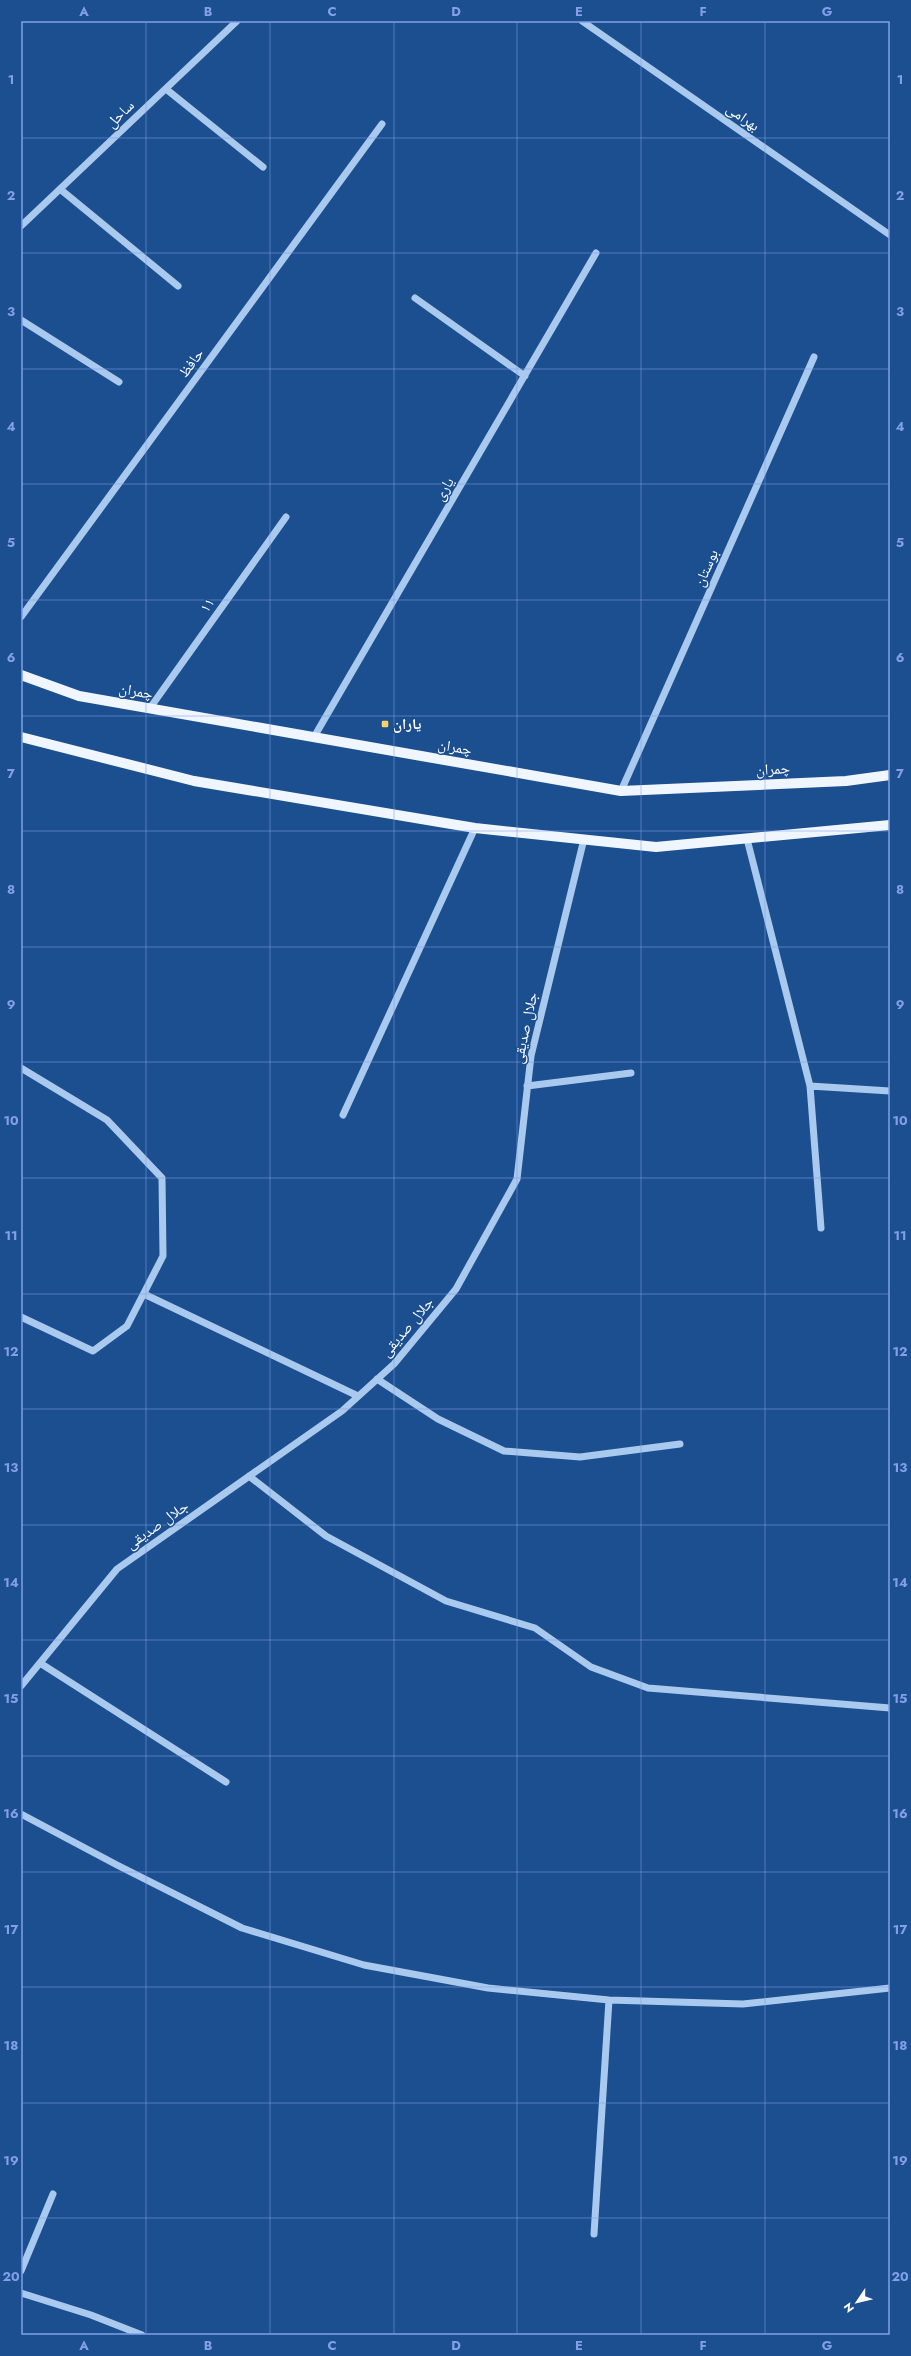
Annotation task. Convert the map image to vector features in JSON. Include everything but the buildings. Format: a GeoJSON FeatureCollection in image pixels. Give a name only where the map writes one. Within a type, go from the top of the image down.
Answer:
{"type":"FeatureCollection","features":[{"type":"Feature","properties":{"kind":"main road","name":"چمران"},"geometry":{"type":"LineString","coordinates":[[21,674],[79,696],[620,791],[846,781],[890,775]]}},
{"type":"Feature","properties":{"kind":"main road"},"geometry":{"type":"LineString","coordinates":[[21,737],[194,781],[475,828],[656,847],[890,825]]}},
{"type":"Feature","properties":{"kind":"street","name":"ساحل"},"geometry":{"type":"LineString","coordinates":[[21,226],[237,21]]}},
{"type":"Feature","properties":{"kind":"street","name":"بهرامی"},"geometry":{"type":"LineString","coordinates":[[582,21],[890,235]]}},
{"type":"Feature","properties":{"kind":"street"},"geometry":{"type":"LineString","coordinates":[[166,89],[263,167]]}},
{"type":"Feature","properties":{"kind":"street","name":"حافظ"},"geometry":{"type":"LineString","coordinates":[[21,617],[382,124]]}},
{"type":"Feature","properties":{"kind":"street"},"geometry":{"type":"LineString","coordinates":[[60,189],[178,286]]}},
{"type":"Feature","properties":{"kind":"street","name":"یاری"},"geometry":{"type":"LineString","coordinates":[[314,737],[596,253]]}},
{"type":"Feature","properties":{"kind":"street"},"geometry":{"type":"LineString","coordinates":[[414,298],[525,376]]}},
{"type":"Feature","properties":{"kind":"street"},"geometry":{"type":"LineString","coordinates":[[21,320],[119,382]]}},
{"type":"Feature","properties":{"kind":"street","name":"بوستان"},"geometry":{"type":"LineString","coordinates":[[620,791],[814,357]]}},
{"type":"Feature","properties":{"kind":"street","name":"۱۱"},"geometry":{"type":"LineString","coordinates":[[150,708],[286,517]]}},
{"type":"Feature","properties":{"kind":"street"},"geometry":{"type":"LineString","coordinates":[[343,1115],[475,828]]}},
{"type":"Feature","properties":{"kind":"street","name":"جلال صدیقی"},"geometry":{"type":"LineString","coordinates":[[21,1686],[117,1569],[342,1411],[394,1364],[456,1289],[517,1179],[531,1056],[584,839]]}},
{"type":"Feature","properties":{"kind":"street"},"geometry":{"type":"LineString","coordinates":[[747,839],[810,1086],[821,1228]]}},
{"type":"Feature","properties":{"kind":"street"},"geometry":{"type":"LineString","coordinates":[[21,1068],[107,1120],[162,1178],[163,1256],[127,1326],[94,1351],[21,1317]]}},
{"type":"Feature","properties":{"kind":"street"},"geometry":{"type":"LineString","coordinates":[[527,1086],[631,1073]]}},
{"type":"Feature","properties":{"kind":"street"},"geometry":{"type":"LineString","coordinates":[[810,1086],[890,1091]]}},
{"type":"Feature","properties":{"kind":"street"},"geometry":{"type":"LineString","coordinates":[[144,1294],[358,1396]]}},
{"type":"Feature","properties":{"kind":"street"},"geometry":{"type":"LineString","coordinates":[[377,1379],[438,1419],[504,1451],[580,1457],[680,1444]]}},
{"type":"Feature","properties":{"kind":"street"},"geometry":{"type":"LineString","coordinates":[[249,1476],[326,1536],[446,1601],[535,1628],[591,1667],[641,1685],[656,1688],[890,1708]]}},
{"type":"Feature","properties":{"kind":"street"},"geometry":{"type":"LineString","coordinates":[[40,1663],[226,1782]]}},
{"type":"Feature","properties":{"kind":"street"},"geometry":{"type":"LineString","coordinates":[[21,1814],[117,1865],[250,1930],[364,1965],[488,1988],[609,2000],[743,2004],[890,1988]]}},
{"type":"Feature","properties":{"kind":"street"},"geometry":{"type":"LineString","coordinates":[[594,2234],[609,2000]]}},
{"type":"Feature","properties":{"kind":"street"},"geometry":{"type":"LineString","coordinates":[[21,2271],[53,2194]]}},
{"type":"Feature","properties":{"kind":"street"},"geometry":{"type":"LineString","coordinates":[[21,2292],[91,2315],[142,2335]]}},
{"type":"Feature","properties":{"kind":"place","name":"یاران"},"geometry":{"type":"Point","coordinates":[385,724]}}]}
